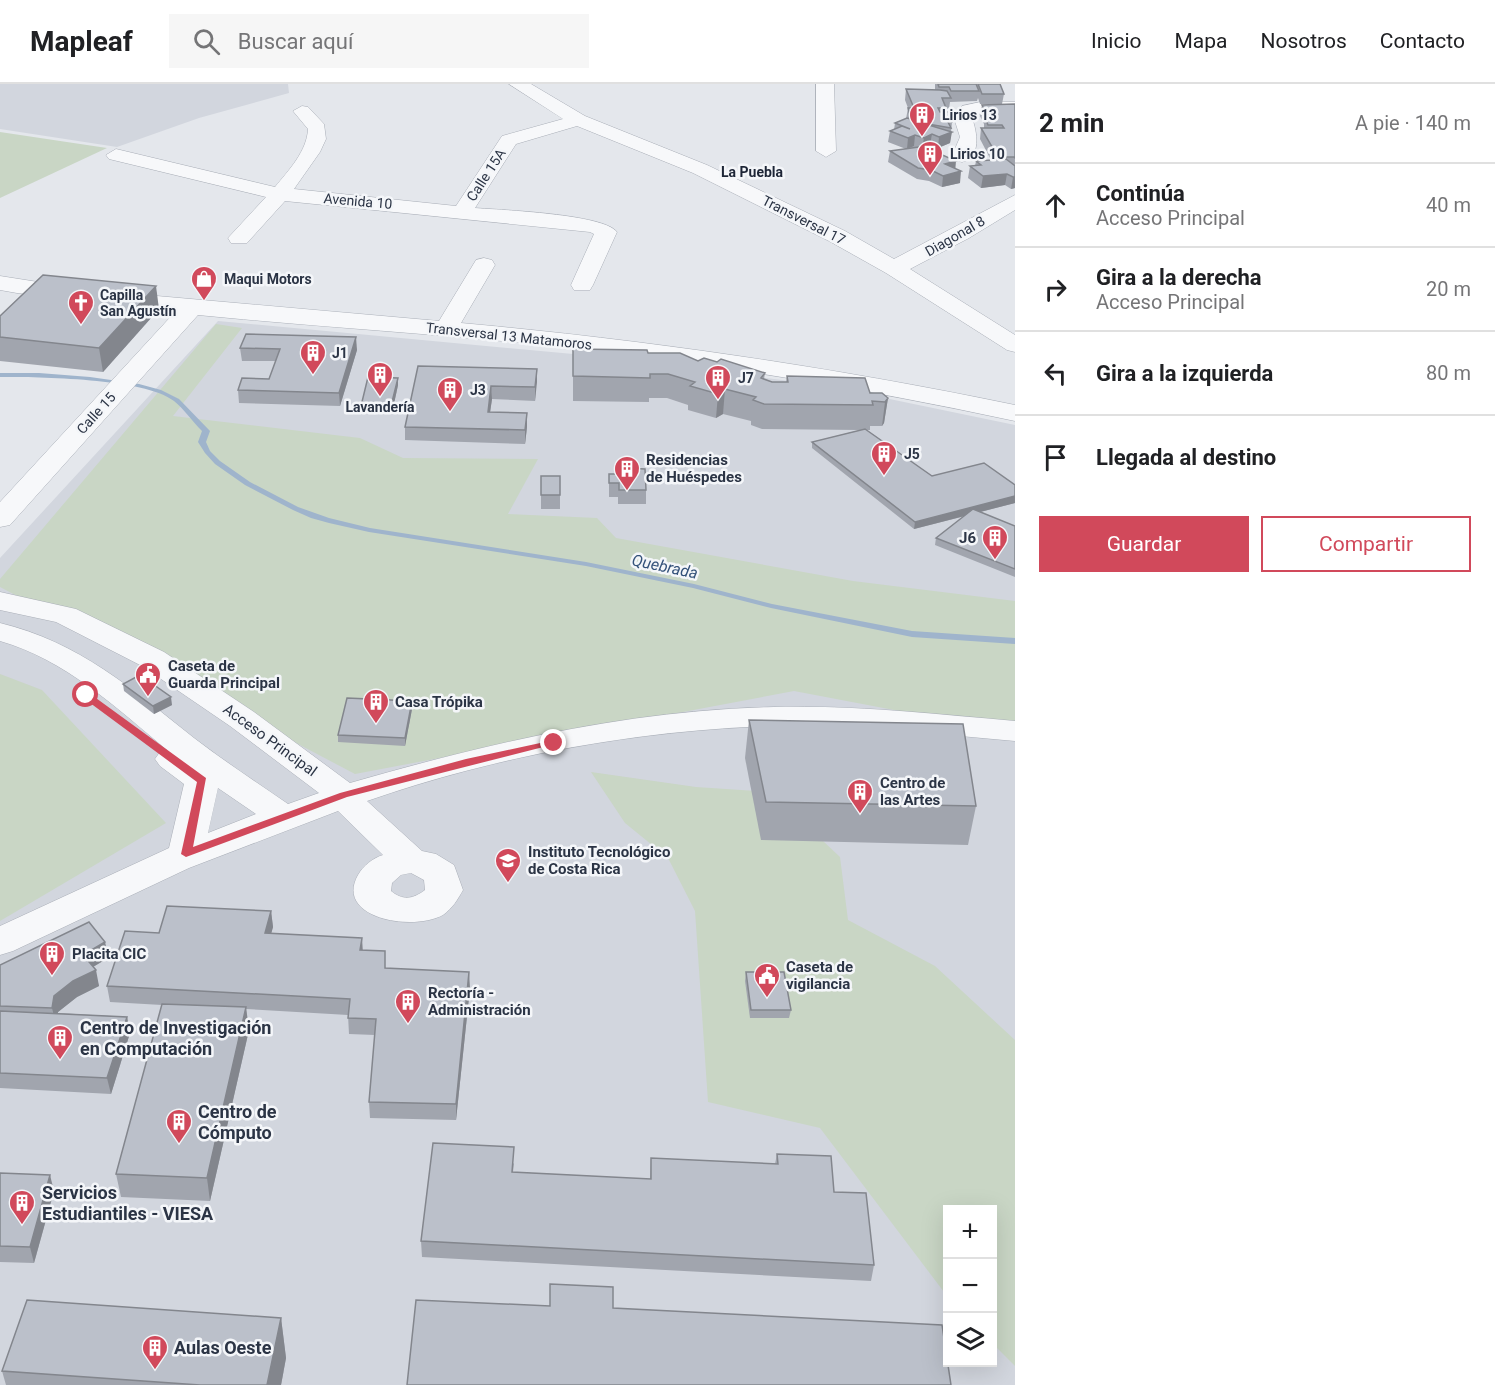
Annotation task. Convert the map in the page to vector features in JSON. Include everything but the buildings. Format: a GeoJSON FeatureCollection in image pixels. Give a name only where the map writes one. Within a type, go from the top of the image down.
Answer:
{"type":"FeatureCollection","features":[{"type":"Feature","properties":{"kind":"street","name":"Transversal 17"},"geometry":{"type":"LineString","coordinates":[[518,84],[578,120],[740,187],[894,268],[1015,345]]}},
{"type":"Feature","properties":{"kind":"street"},"geometry":{"type":"LineString","coordinates":[[825,84],[826,151]]}},
{"type":"Feature","properties":{"kind":"street"},"geometry":{"type":"LineString","coordinates":[[962,156],[969,137],[963,118],[968,110],[985,106],[1015,107]]}},
{"type":"Feature","properties":{"kind":"street"},"geometry":{"type":"LineString","coordinates":[[238,238],[280,194],[317,141],[317,128],[302,111]]}},
{"type":"Feature","properties":{"kind":"street","name":"Calle 15A"},"geometry":{"type":"LineString","coordinates":[[463,211],[509,140],[578,120]]}},
{"type":"Feature","properties":{"kind":"street","name":"Avenida 10"},"geometry":{"type":"LineString","coordinates":[[116,155],[280,194],[463,211],[603,228],[606,232],[582,285]]}},
{"type":"Feature","properties":{"kind":"street","name":"Diagonal 8"},"geometry":{"type":"LineString","coordinates":[[894,268],[962,234],[1015,201]]}},
{"type":"Feature","properties":{"kind":"street"},"geometry":{"type":"LineString","coordinates":[[446,329],[484,265]]}},
{"type":"Feature","properties":{"kind":"street","name":"Transversal 13 Matamoros"},"geometry":{"type":"LineString","coordinates":[[0,283],[66,294],[191,308],[446,329],[603,346],[808,373],[924,393],[1015,413]]}},
{"type":"Feature","properties":{"kind":"street","name":"Calle 15"},"geometry":{"type":"LineString","coordinates":[[0,519],[191,308]]}},
{"type":"Feature","properties":{"kind":"street","name":"Acceso Principal"},"geometry":{"type":"LineString","coordinates":[[0,601],[65,615],[153,659],[242,719],[344,795],[358,813],[411,861]]}},
{"type":"Feature","properties":{"kind":"street"},"geometry":{"type":"LineString","coordinates":[[0,632],[43,646],[106,684],[206,764],[282,816]]}},
{"type":"Feature","properties":{"kind":"street"},"geometry":{"type":"LineString","coordinates":[[0,647],[27,658],[86,695],[202,781],[186,854]]}},
{"type":"Feature","properties":{"kind":"street"},"geometry":{"type":"LineString","coordinates":[[0,942],[93,894],[282,816],[344,795],[466,762],[554,743],[648,727],[742,717],[889,719],[1015,731]]}},
{"type":"Feature","properties":{"kind":"shaded area"},"geometry":{"type":"Polygon","coordinates":[[[0,84],[288,84],[289,93],[199,118],[117,147],[0,129],[0,84]]]}},
{"type":"Feature","properties":{"kind":"shaded area","name":"Instituto Tecnológico de Costa Rica"},"geometry":{"type":"Polygon","coordinates":[[[218,321],[584,355],[822,385],[1015,425],[1015,1385],[0,1385],[0,558],[218,321]]]}},
{"type":"Feature","properties":{"kind":"green space"},"geometry":{"type":"Polygon","coordinates":[[[0,132],[107,148],[0,198],[0,132]]]}},
{"type":"Feature","properties":{"kind":"green space"},"geometry":{"type":"Polygon","coordinates":[[[216,324],[242,328],[173,416],[360,438],[403,458],[538,459],[508,514],[597,518],[616,538],[853,581],[1015,601],[1015,733],[794,691],[355,774],[0,587],[0,579],[216,324]]]}},
{"type":"Feature","properties":{"kind":"green space"},"geometry":{"type":"Polygon","coordinates":[[[0,674],[42,690],[166,823],[0,921],[0,674]]]}},
{"type":"Feature","properties":{"kind":"green space"},"geometry":{"type":"Polygon","coordinates":[[[591,772],[696,787],[771,792],[840,857],[848,920],[935,966],[1015,1040],[1015,1366],[997,1348],[997,1205],[943,1205],[943,1291],[820,1128],[708,1102],[695,911],[668,858],[625,823],[591,772]]]}},
{"type":"Feature","properties":{"kind":"waterway","name":"Quebrada"},"geometry":{"type":"LineString","coordinates":[[0,375],[90,379],[159,391],[174,398],[206,431],[202,442],[207,452],[231,473],[295,509],[321,519],[369,530],[586,564],[694,586],[771,606],[912,634],[1015,641]]}},
{"type":"Feature","properties":{"kind":"place","name":"Lirios 13"},"geometry":{"type":"Point","coordinates":[922,138]}},
{"type":"Feature","properties":{"kind":"place","name":"Lirios 10"},"geometry":{"type":"Point","coordinates":[930,177]}},
{"type":"Feature","properties":{"kind":"place","name":"Maqui Motors"},"geometry":{"type":"Point","coordinates":[204,302]}},
{"type":"Feature","properties":{"kind":"place","name":"Capilla San Agustín"},"geometry":{"type":"Point","coordinates":[81,326]}},
{"type":"Feature","properties":{"kind":"place","name":"J1"},"geometry":{"type":"Point","coordinates":[313,376]}},
{"type":"Feature","properties":{"kind":"place","name":"Lavandería"},"geometry":{"type":"Point","coordinates":[380,398]}},
{"type":"Feature","properties":{"kind":"place","name":"J7"},"geometry":{"type":"Point","coordinates":[718,401]}},
{"type":"Feature","properties":{"kind":"place","name":"J3"},"geometry":{"type":"Point","coordinates":[450,413]}},
{"type":"Feature","properties":{"kind":"place","name":"J5"},"geometry":{"type":"Point","coordinates":[884,477]}},
{"type":"Feature","properties":{"kind":"place","name":"Residencias de Huéspedes"},"geometry":{"type":"Point","coordinates":[627,492]}},
{"type":"Feature","properties":{"kind":"place","name":"J6"},"geometry":{"type":"Point","coordinates":[995,561]}},
{"type":"Feature","properties":{"kind":"place","name":"Caseta de Guarda Principal"},"geometry":{"type":"Point","coordinates":[148,698]}},
{"type":"Feature","properties":{"kind":"place","name":"Casa Trópika"},"geometry":{"type":"Point","coordinates":[376,725]}},
{"type":"Feature","properties":{"kind":"place","name":"Centro de las Artes"},"geometry":{"type":"Point","coordinates":[860,815]}},
{"type":"Feature","properties":{"kind":"place","name":"Instituto Tecnológico de Costa Rica"},"geometry":{"type":"Point","coordinates":[508,884]}},
{"type":"Feature","properties":{"kind":"place","name":"Placita CIC"},"geometry":{"type":"Point","coordinates":[52,977]}},
{"type":"Feature","properties":{"kind":"place","name":"Caseta de vigilancia"},"geometry":{"type":"Point","coordinates":[767,999]}},
{"type":"Feature","properties":{"kind":"place","name":"Rectoría - Administración"},"geometry":{"type":"Point","coordinates":[408,1025]}},
{"type":"Feature","properties":{"kind":"place","name":"Centro de Investigación en Computación"},"geometry":{"type":"Point","coordinates":[60,1061]}},
{"type":"Feature","properties":{"kind":"place","name":"Centro de Cómputo"},"geometry":{"type":"Point","coordinates":[179,1145]}},
{"type":"Feature","properties":{"kind":"place","name":"Servicios Estudiantiles - VIESA"},"geometry":{"type":"Point","coordinates":[22,1226]}},
{"type":"Feature","properties":{"kind":"place","name":"Aulas Oeste"},"geometry":{"type":"Point","coordinates":[155,1371]}},
{"type":"Feature","properties":{"kind":"district","name":"La Puebla"},"geometry":{"type":"Point","coordinates":[752,172]}},
{"type":"Feature","properties":{"kind":"route"},"geometry":{"type":"LineString","coordinates":[[86,695],[202,781],[186,854],[282,816],[344,795],[466,762],[554,743]]}}]}
